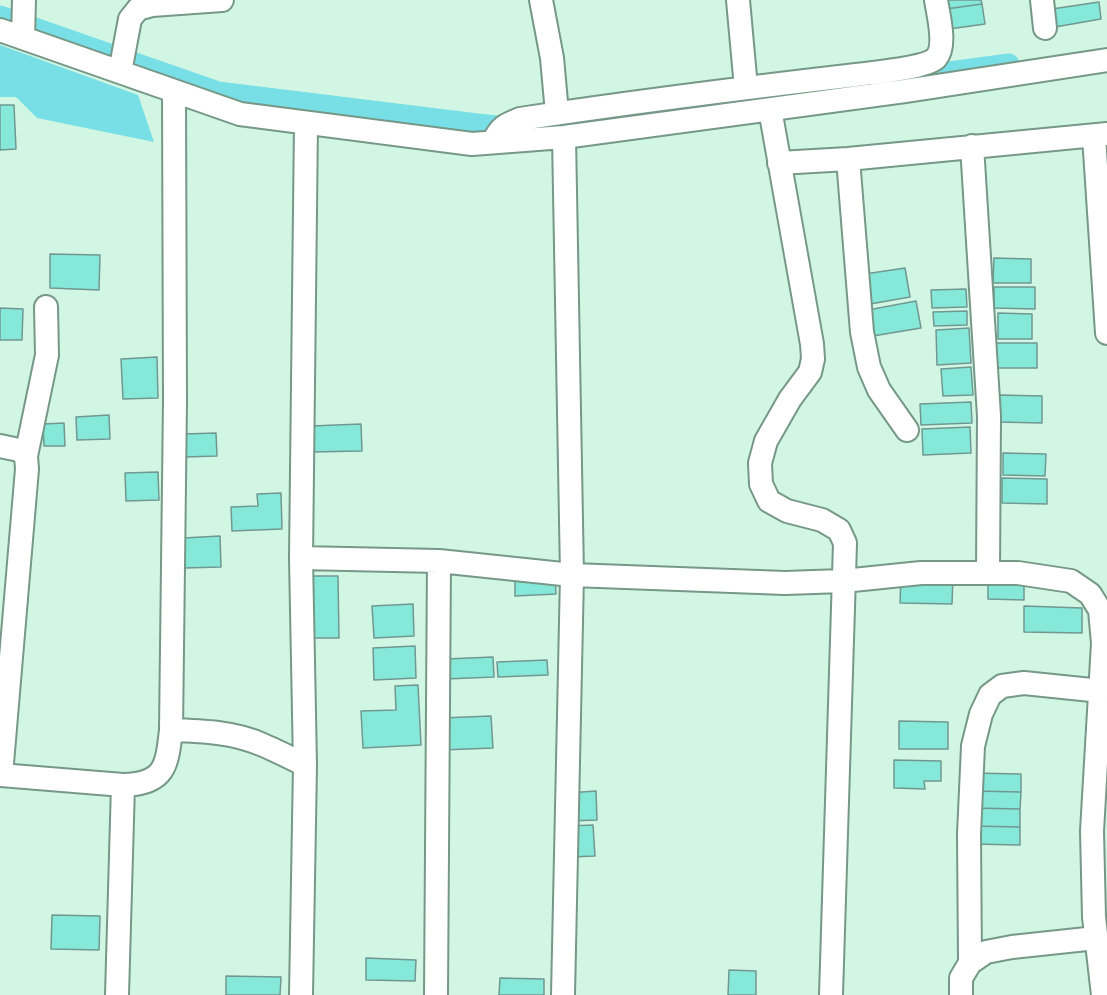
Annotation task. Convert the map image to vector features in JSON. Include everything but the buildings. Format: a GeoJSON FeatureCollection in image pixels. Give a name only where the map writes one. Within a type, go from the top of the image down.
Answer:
{"type":"FeatureCollection","features":[{"type":"Feature","properties":{"kind":"street"},"geometry":{"type":"LineString","coordinates":[[120,69],[130,19],[138,9],[152,5],[222,0]]}},
{"type":"Feature","properties":{"kind":"street"},"geometry":{"type":"LineString","coordinates":[[541,0],[552,58],[557,113]]}},
{"type":"Feature","properties":{"kind":"street"},"geometry":{"type":"LineString","coordinates":[[738,0],[746,88]]}},
{"type":"Feature","properties":{"kind":"street"},"geometry":{"type":"LineString","coordinates":[[0,30],[24,20],[120,69],[240,114],[472,144],[499,133],[520,119],[746,88],[885,72],[922,64],[936,58],[941,48],[941,30],[936,0]]}},
{"type":"Feature","properties":{"kind":"street"},"geometry":{"type":"LineString","coordinates":[[1042,0],[1046,28]]}},
{"type":"Feature","properties":{"kind":"street"},"geometry":{"type":"LineString","coordinates":[[499,133],[564,137],[905,91],[1107,60]]}},
{"type":"Feature","properties":{"kind":"street"},"geometry":{"type":"LineString","coordinates":[[46,307],[47,355],[26,456],[27,469],[1,775],[139,785],[154,778],[163,769],[169,754],[171,730],[175,401],[174,91]]}},
{"type":"Feature","properties":{"kind":"street"},"geometry":{"type":"LineString","coordinates":[[770,109],[813,359],[810,372],[790,399],[766,441],[760,463],[760,484],[769,501],[787,511],[822,520],[840,530],[845,543],[831,995]]}},
{"type":"Feature","properties":{"kind":"street"},"geometry":{"type":"LineString","coordinates":[[300,995],[305,765],[301,558],[306,123]]}},
{"type":"Feature","properties":{"kind":"street"},"geometry":{"type":"LineString","coordinates":[[779,163],[848,159],[1101,135],[1107,333]]}},
{"type":"Feature","properties":{"kind":"street"},"geometry":{"type":"LineString","coordinates":[[563,995],[572,575],[564,137]]}},
{"type":"Feature","properties":{"kind":"street"},"geometry":{"type":"LineString","coordinates":[[972,146],[989,416],[988,573]]}},
{"type":"Feature","properties":{"kind":"street"},"geometry":{"type":"LineString","coordinates":[[848,159],[862,332],[869,367],[879,390],[907,430]]}},
{"type":"Feature","properties":{"kind":"street"},"geometry":{"type":"LineString","coordinates":[[0,446],[19,450],[26,456]]}},
{"type":"Feature","properties":{"kind":"street"},"geometry":{"type":"LineString","coordinates":[[301,558],[439,561],[572,575],[785,583],[921,573],[1018,573],[1099,588],[1103,642],[1092,831],[1094,917],[1103,995]]}},
{"type":"Feature","properties":{"kind":"street"},"geometry":{"type":"LineString","coordinates":[[436,995],[439,561]]}},
{"type":"Feature","properties":{"kind":"street"},"geometry":{"type":"LineString","coordinates":[[970,963],[969,834],[973,746],[981,714],[990,695],[1002,686],[1024,684],[1101,691]]}},
{"type":"Feature","properties":{"kind":"street"},"geometry":{"type":"LineString","coordinates":[[171,730],[203,731],[235,736],[261,744],[305,765]]}},
{"type":"Feature","properties":{"kind":"street"},"geometry":{"type":"LineString","coordinates":[[117,995],[123,785]]}},
{"type":"Feature","properties":{"kind":"street"},"geometry":{"type":"LineString","coordinates":[[961,995],[962,978],[970,963],[986,952],[1012,946],[1096,938]]}},
{"type":"Feature","properties":{"kind":"water"},"geometry":{"type":"Polygon","coordinates":[[[0,45],[138,95],[154,142],[37,118],[16,97],[0,97],[0,45]]]}},
{"type":"Feature","properties":{"kind":"waterway"},"geometry":{"type":"LineString","coordinates":[[0,16],[218,92],[477,124],[527,129],[780,95]]}},
{"type":"Feature","properties":{"kind":"waterway"},"geometry":{"type":"LineString","coordinates":[[897,79],[1009,64]]}}]}
